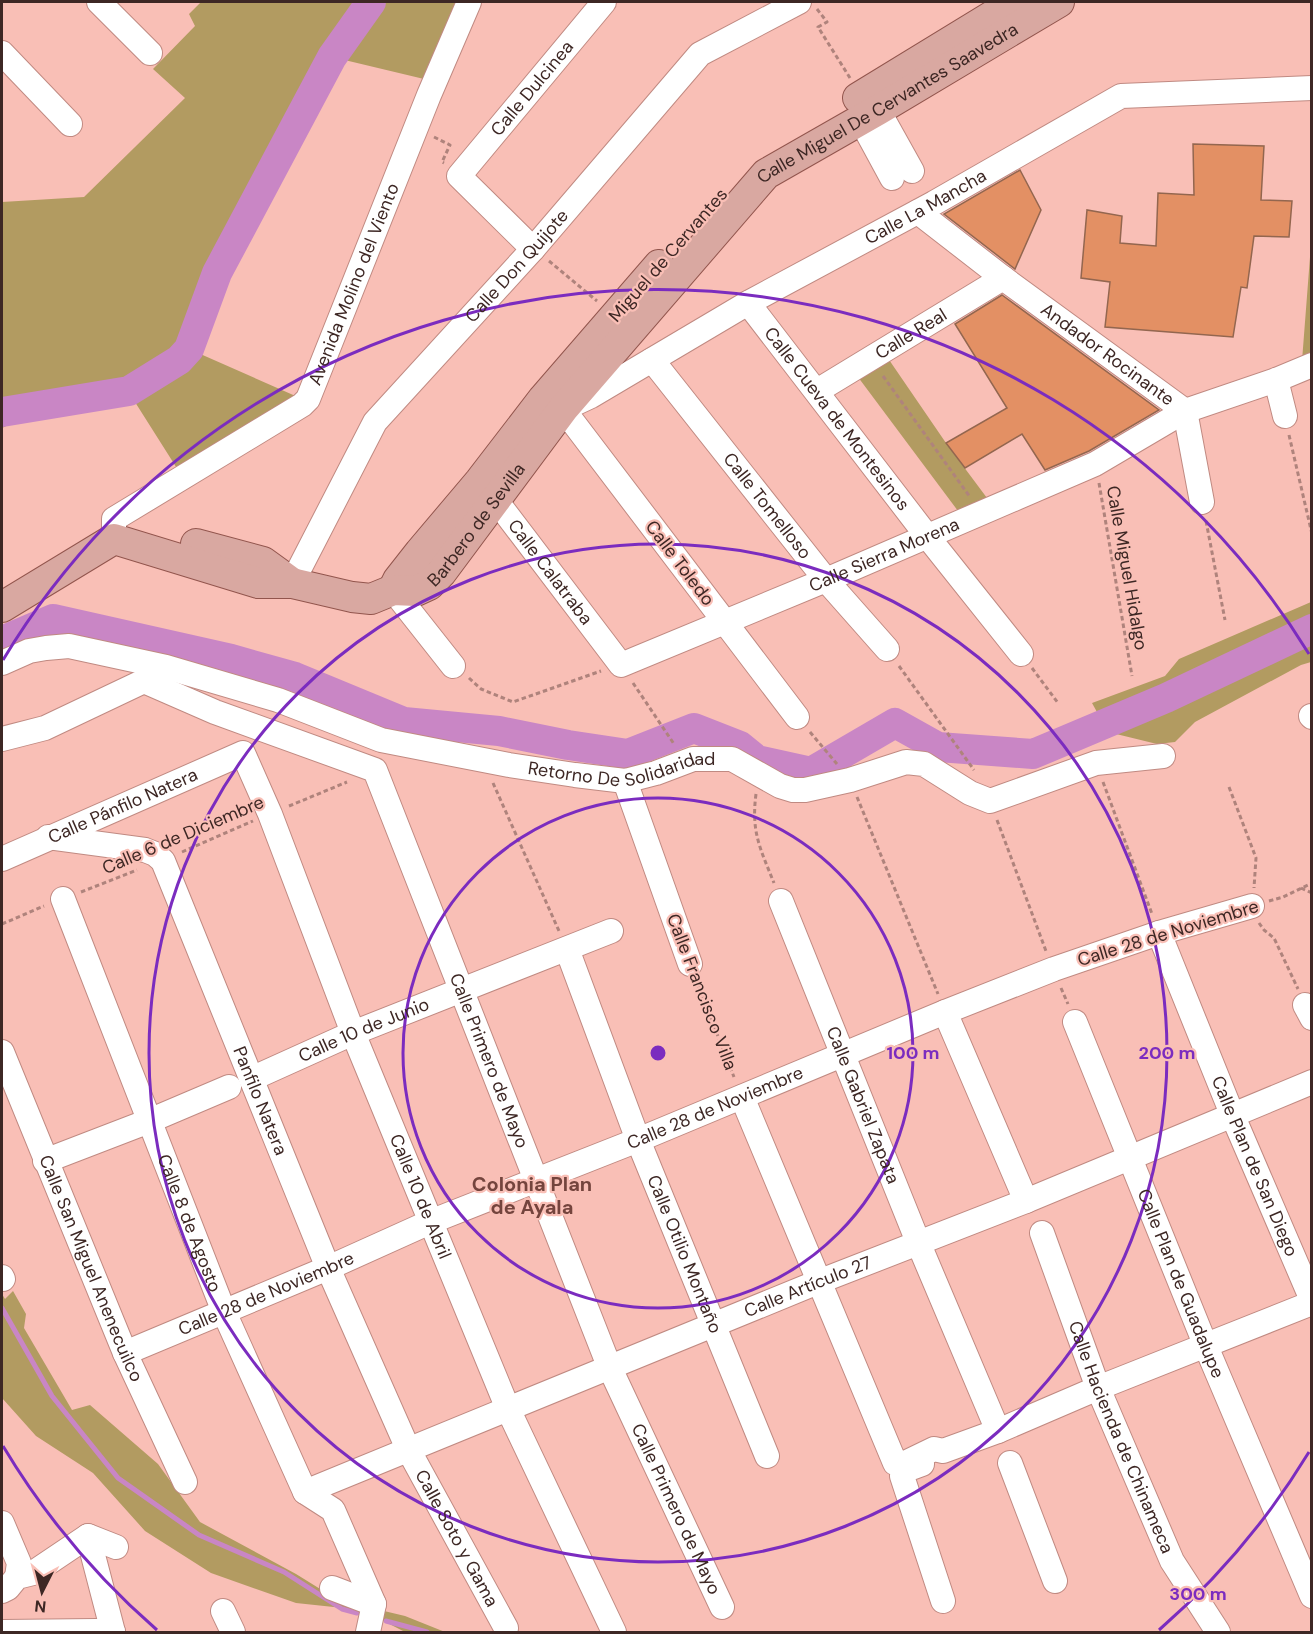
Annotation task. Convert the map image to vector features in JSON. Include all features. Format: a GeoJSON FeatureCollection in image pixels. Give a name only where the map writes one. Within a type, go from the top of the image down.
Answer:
{"type":"FeatureCollection","features":[{"type":"Feature","properties":{"kind":"main road","name":"Miguel de Cervantes"},"geometry":{"type":"LineString","coordinates":[[488,490],[543,399],[752,158],[859,97],[1015,2]]}},
{"type":"Feature","properties":{"kind":"main road","name":"Calle Miguel De Cervantes Saavedra"},"geometry":{"type":"LineString","coordinates":[[563,409],[766,174],[1059,2]]}},
{"type":"Feature","properties":{"kind":"main road","name":"Barbero de Sevilla"},"geometry":{"type":"LineString","coordinates":[[114,529],[258,583],[292,583],[352,597],[371,599],[393,590],[416,591],[429,585],[441,573],[488,490],[563,409]]}},
{"type":"Feature","properties":{"kind":"main road","name":"Avenida Molino del Viento"},"geometry":{"type":"LineString","coordinates":[[2,588],[114,529]]}},
{"type":"Feature","properties":{"kind":"main road","name":"Avenida Molino del Viento"},"geometry":{"type":"LineString","coordinates":[[2,607],[114,529]]}},
{"type":"Feature","properties":{"kind":"street"},"geometry":{"type":"LineString","coordinates":[[99,2],[150,53]]}},
{"type":"Feature","properties":{"kind":"street","name":"Avenida Molino del Viento"},"geometry":{"type":"LineString","coordinates":[[114,529],[308,399],[469,2]]}},
{"type":"Feature","properties":{"kind":"street","name":"Calle Dulcinea"},"geometry":{"type":"LineString","coordinates":[[459,176],[604,2]]}},
{"type":"Feature","properties":{"kind":"street","name":"Calle Don Quijote"},"geometry":{"type":"LineString","coordinates":[[292,583],[375,422],[534,249],[700,54],[799,2]]}},
{"type":"Feature","properties":{"kind":"street"},"geometry":{"type":"LineString","coordinates":[[2,53],[70,124]]}},
{"type":"Feature","properties":{"kind":"street","name":"Calle La Mancha"},"geometry":{"type":"LineString","coordinates":[[563,409],[591,396],[748,303],[918,212],[1121,96],[1311,88]]}},
{"type":"Feature","properties":{"kind":"street"},"geometry":{"type":"LineString","coordinates":[[869,114],[902,175]]}},
{"type":"Feature","properties":{"kind":"street"},"geometry":{"type":"LineString","coordinates":[[459,176],[534,249]]}},
{"type":"Feature","properties":{"kind":"street","name":"Andador Rocinante"},"geometry":{"type":"LineString","coordinates":[[918,212],[1003,278],[1185,411],[1202,502]]}},
{"type":"Feature","properties":{"kind":"street","name":"Calle Real"},"geometry":{"type":"LineString","coordinates":[[817,391],[1003,278]]}},
{"type":"Feature","properties":{"kind":"street","name":"Calle Cueva de Montesinos"},"geometry":{"type":"LineString","coordinates":[[748,303],[1021,654]]}},
{"type":"Feature","properties":{"kind":"street","name":"Calle Tomelloso"},"geometry":{"type":"LineString","coordinates":[[652,360],[826,580],[887,650]]}},
{"type":"Feature","properties":{"kind":"street","name":"Calle Sierra Morena"},"geometry":{"type":"LineString","coordinates":[[621,665],[1095,464],[1185,411],[1276,380],[1311,365]]}},
{"type":"Feature","properties":{"kind":"street"},"geometry":{"type":"LineString","coordinates":[[1276,380],[1285,416]]}},
{"type":"Feature","properties":{"kind":"street","name":"Calle Toledo"},"geometry":{"type":"LineString","coordinates":[[563,409],[797,717]]}},
{"type":"Feature","properties":{"kind":"street","name":"Calle Calatraba"},"geometry":{"type":"LineString","coordinates":[[488,490],[621,665]]}},
{"type":"Feature","properties":{"kind":"street"},"geometry":{"type":"LineString","coordinates":[[393,590],[453,666]]}},
{"type":"Feature","properties":{"kind":"street","name":"Retorno De Solidaridad"},"geometry":{"type":"LineString","coordinates":[[2,663],[28,651],[69,646],[166,667],[278,700],[381,740],[483,760],[625,781],[656,773],[693,759],[732,759],[780,786],[793,790],[804,790],[844,772],[906,762],[924,764],[970,793],[990,801]]}},
{"type":"Feature","properties":{"kind":"street"},"geometry":{"type":"LineString","coordinates":[[2,739],[45,728],[144,681],[166,667]]}},
{"type":"Feature","properties":{"kind":"street"},"geometry":{"type":"LineString","coordinates":[[144,681],[215,712],[375,770]]}},
{"type":"Feature","properties":{"kind":"street","name":"Calle 10 de Abril"},"geometry":{"type":"LineString","coordinates":[[243,753],[270,814],[353,1033],[508,1410],[612,1628]]}},
{"type":"Feature","properties":{"kind":"street","name":"Calle Pánfilo Natera"},"geometry":{"type":"LineString","coordinates":[[2,859],[243,753]]}},
{"type":"Feature","properties":{"kind":"street"},"geometry":{"type":"LineString","coordinates":[[990,801],[1096,763],[1163,756]]}},
{"type":"Feature","properties":{"kind":"street","name":"Calle Primero de Mayo"},"geometry":{"type":"LineString","coordinates":[[375,770],[609,1366],[722,1607]]}},
{"type":"Feature","properties":{"kind":"street","name":"Calle Francisco Villa"},"geometry":{"type":"LineString","coordinates":[[625,781],[690,964]]}},
{"type":"Feature","properties":{"kind":"street"},"geometry":{"type":"LineString","coordinates":[[48,837],[145,850],[155,854],[163,861]]}},
{"type":"Feature","properties":{"kind":"street","name":"Panfilo Natera"},"geometry":{"type":"LineString","coordinates":[[163,861],[240,1083],[328,1268],[408,1449]]}},
{"type":"Feature","properties":{"kind":"street","name":"Calle 8 de Agosto"},"geometry":{"type":"LineString","coordinates":[[63,899],[224,1312],[305,1492]]}},
{"type":"Feature","properties":{"kind":"street","name":"Calle Gabriel Zapata"},"geometry":{"type":"LineString","coordinates":[[781,901],[918,1242],[998,1431]]}},
{"type":"Feature","properties":{"kind":"street","name":"Calle 28 de Noviembre"},"geometry":{"type":"LineString","coordinates":[[125,1353],[328,1268],[430,1222],[638,1140],[843,1055],[943,1006],[1159,933],[1252,906]]}},
{"type":"Feature","properties":{"kind":"street","name":"Calle 10 de Junio"},"geometry":{"type":"LineString","coordinates":[[45,1161],[149,1121],[353,1033],[462,992],[610,931]]}},
{"type":"Feature","properties":{"kind":"street","name":"Calle Plan de San Diego"},"geometry":{"type":"LineString","coordinates":[[1159,933],[1311,1301]]}},
{"type":"Feature","properties":{"kind":"street","name":"Calle Otilio Montaño"},"geometry":{"type":"LineString","coordinates":[[567,949],[638,1140],[767,1456]]}},
{"type":"Feature","properties":{"kind":"street"},"geometry":{"type":"LineString","coordinates":[[943,1006],[1026,1201]]}},
{"type":"Feature","properties":{"kind":"street","name":"Calle Plan de Guadalupe"},"geometry":{"type":"LineString","coordinates":[[1076,1022],[1205,1344],[1311,1596]]}},
{"type":"Feature","properties":{"kind":"street","name":"Calle San Miguel Anenecuilco"},"geometry":{"type":"LineString","coordinates":[[2,1052],[125,1353],[185,1482]]}},
{"type":"Feature","properties":{"kind":"street","name":"Calle Artículo 27"},"geometry":{"type":"LineString","coordinates":[[305,1492],[508,1410],[609,1366],[1026,1201],[1311,1082]]}},
{"type":"Feature","properties":{"kind":"street"},"geometry":{"type":"LineString","coordinates":[[742,1097],[818,1282],[900,1470],[943,1601]]}},
{"type":"Feature","properties":{"kind":"street"},"geometry":{"type":"LineString","coordinates":[[981,1218],[1000,1220],[1032,1209],[1062,1195],[1067,1183]]}},
{"type":"Feature","properties":{"kind":"street","name":"Calle Hacienda de Chinameca"},"geometry":{"type":"LineString","coordinates":[[1042,1233],[1098,1388],[1172,1561],[1218,1632]]}},
{"type":"Feature","properties":{"kind":"street"},"geometry":{"type":"LineString","coordinates":[[900,1470],[903,1464],[934,1449],[944,1451],[998,1431],[1311,1301]]}},
{"type":"Feature","properties":{"kind":"street","name":"Calle Soto y Gama"},"geometry":{"type":"LineString","coordinates":[[408,1449],[506,1628]]}},
{"type":"Feature","properties":{"kind":"street"},"geometry":{"type":"LineString","coordinates":[[1011,1463],[1055,1581]]}},
{"type":"Feature","properties":{"kind":"street"},"geometry":{"type":"LineString","coordinates":[[305,1492],[333,1510],[374,1604],[368,1632]]}},
{"type":"Feature","properties":{"kind":"street"},"geometry":{"type":"LineString","coordinates":[[2,1523],[19,1563],[9,1584]]}},
{"type":"Feature","properties":{"kind":"street"},"geometry":{"type":"LineString","coordinates":[[9,1584],[33,1573],[88,1536]]}},
{"type":"Feature","properties":{"kind":"street"},"geometry":{"type":"LineString","coordinates":[[88,1536],[116,1547]]}},
{"type":"Feature","properties":{"kind":"street"},"geometry":{"type":"LineString","coordinates":[[2,1632],[113,1632],[88,1536]]}},
{"type":"Feature","properties":{"kind":"street"},"geometry":{"type":"LineString","coordinates":[[332,1588],[374,1604]]}},
{"type":"Feature","properties":{"kind":"path"},"geometry":{"type":"LineString","coordinates":[[811,2],[826,22],[818,27],[854,85]]}},
{"type":"Feature","properties":{"kind":"path"},"geometry":{"type":"LineString","coordinates":[[426,133],[450,145],[442,162],[459,176]]}},
{"type":"Feature","properties":{"kind":"path"},"geometry":{"type":"LineString","coordinates":[[534,249],[615,316]]}},
{"type":"Feature","properties":{"kind":"path"},"geometry":{"type":"LineString","coordinates":[[870,358],[982,513]]}},
{"type":"Feature","properties":{"kind":"path"},"geometry":{"type":"LineString","coordinates":[[1285,416],[1311,534]]}},
{"type":"Feature","properties":{"kind":"path","name":"Calle Miguel Hidalgo"},"geometry":{"type":"LineString","coordinates":[[1095,464],[1132,676]]}},
{"type":"Feature","properties":{"kind":"path"},"geometry":{"type":"LineString","coordinates":[[1202,502],[1225,620]]}},
{"type":"Feature","properties":{"kind":"path"},"geometry":{"type":"LineString","coordinates":[[887,650],[964,756]]}},
{"type":"Feature","properties":{"kind":"path"},"geometry":{"type":"LineString","coordinates":[[1021,654],[1058,703]]}},
{"type":"Feature","properties":{"kind":"path"},"geometry":{"type":"LineString","coordinates":[[453,666],[481,689],[513,702],[621,665],[675,744]]}},
{"type":"Feature","properties":{"kind":"path"},"geometry":{"type":"LineString","coordinates":[[797,717],[844,772],[943,1006]]}},
{"type":"Feature","properties":{"kind":"path"},"geometry":{"type":"LineString","coordinates":[[483,760],[567,949]]}},
{"type":"Feature","properties":{"kind":"path"},"geometry":{"type":"LineString","coordinates":[[1096,763],[1159,933]]}},
{"type":"Feature","properties":{"kind":"path","name":"Calle 6 de Diciembre"},"geometry":{"type":"LineString","coordinates":[[2,924],[163,861],[375,770]]}},
{"type":"Feature","properties":{"kind":"path"},"geometry":{"type":"LineString","coordinates":[[759,774],[754,811],[755,834],[781,901]]}},
{"type":"Feature","properties":{"kind":"path"},"geometry":{"type":"LineString","coordinates":[[1229,787],[1256,858],[1252,906],[1259,925],[1274,939],[1308,1011]]}},
{"type":"Feature","properties":{"kind":"path"},"geometry":{"type":"LineString","coordinates":[[990,801],[1042,941]]}},
{"type":"Feature","properties":{"kind":"path","name":"Calle 28 de Noviembre"},"geometry":{"type":"LineString","coordinates":[[1252,906],[1283,897],[1311,883]]}},
{"type":"Feature","properties":{"kind":"path"},"geometry":{"type":"LineString","coordinates":[[1302,888],[1311,893]]}},
{"type":"Feature","properties":{"kind":"path","name":"Calle Francisco Villa"},"geometry":{"type":"LineString","coordinates":[[690,964],[742,1097]]}},
{"type":"Feature","properties":{"kind":"path"},"geometry":{"type":"LineString","coordinates":[[1054,969],[1076,1022]]}},
{"type":"Feature","properties":{"kind":"shaded area"},"geometry":{"type":"Polygon","coordinates":[[[201,2],[461,2],[424,79],[332,57],[220,268],[189,349],[300,398],[178,470],[128,391],[32,414],[2,428],[2,202],[84,197],[185,98],[153,69],[195,26],[189,14],[201,2]]]}},
{"type":"Feature","properties":{"kind":"shaded area"},"geometry":{"type":"Polygon","coordinates":[[[1311,244],[1311,358],[1302,361],[1311,244]]]}},
{"type":"Feature","properties":{"kind":"shaded area"},"geometry":{"type":"Polygon","coordinates":[[[883,351],[987,498],[958,511],[852,369],[883,351]]]}},
{"type":"Feature","properties":{"kind":"shaded area"},"geometry":{"type":"Polygon","coordinates":[[[1311,602],[1311,662],[1301,665],[1195,722],[1175,742],[1157,744],[1108,732],[1092,703],[1165,676],[1179,659],[1311,602]]]}},
{"type":"Feature","properties":{"kind":"shaded area"},"geometry":{"type":"Polygon","coordinates":[[[13,1291],[26,1314],[24,1328],[72,1410],[90,1405],[158,1464],[200,1522],[296,1574],[338,1600],[405,1616],[445,1632],[405,1632],[362,1610],[296,1603],[211,1573],[145,1531],[93,1473],[36,1436],[2,1398],[2,1294],[5,1299],[13,1291]]]}},
{"type":"Feature","properties":{"kind":"building"},"geometry":{"type":"Polygon","coordinates":[[[1193,144],[1264,146],[1261,200],[1292,201],[1289,237],[1254,236],[1247,288],[1241,287],[1233,337],[1105,327],[1110,282],[1081,278],[1087,210],[1122,216],[1120,243],[1156,246],[1158,193],[1194,195],[1193,144]]]}},
{"type":"Feature","properties":{"kind":"building"},"geometry":{"type":"Polygon","coordinates":[[[1020,170],[1041,210],[1015,269],[944,214],[1020,170]]]}},
{"type":"Feature","properties":{"kind":"building"},"geometry":{"type":"Polygon","coordinates":[[[1002,295],[1159,410],[1089,451],[1045,470],[1022,434],[965,468],[946,443],[1007,408],[955,324],[1002,295]]]}},
{"type":"Feature","properties":{"kind":"waterway"},"geometry":{"type":"LineString","coordinates":[[2,412],[129,391],[179,360],[189,349],[217,273],[332,57],[371,2]]}},
{"type":"Feature","properties":{"kind":"waterway"},"geometry":{"type":"LineString","coordinates":[[2,641],[53,619],[231,659],[295,677],[404,722],[499,731],[628,754],[694,728],[740,746],[757,760],[811,772],[895,723],[938,747],[1033,754],[1166,698],[1312,629]]}},
{"type":"Feature","properties":{"kind":"waterway"},"geometry":{"type":"LineString","coordinates":[[2,1308],[52,1396],[118,1478],[199,1535],[284,1572],[342,1609],[357,1613]]}},
{"type":"Feature","properties":{"kind":"waterway"},"geometry":{"type":"LineString","coordinates":[[386,1621],[427,1632]]}},
{"type":"Feature","properties":{"kind":"district","name":"Colonia Plan de Ayala"},"geometry":{"type":"Point","coordinates":[532,1196]}}]}
